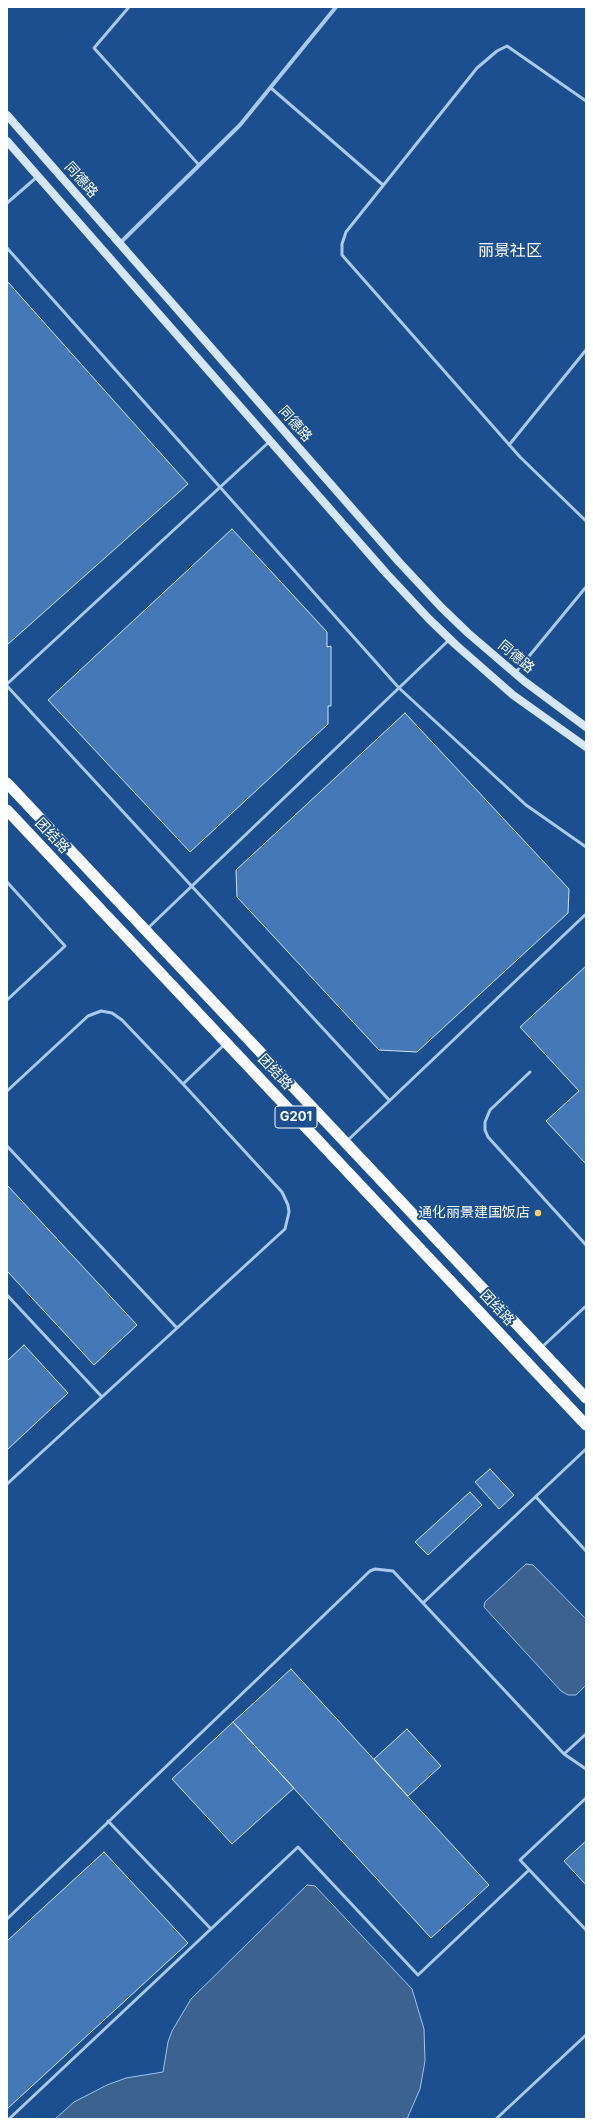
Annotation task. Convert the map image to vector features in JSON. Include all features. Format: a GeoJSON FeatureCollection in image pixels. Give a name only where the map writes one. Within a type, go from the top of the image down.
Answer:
{"type":"FeatureCollection","features":[{"type":"Feature","properties":{"kind":"highway","name":"团结路"},"geometry":{"type":"LineString","coordinates":[[7,783],[586,1398]]}},
{"type":"Feature","properties":{"kind":"highway","name":"团结路"},"geometry":{"type":"LineString","coordinates":[[7,810],[586,1425]]}},
{"type":"Feature","properties":{"kind":"main road","name":"同德路"},"geometry":{"type":"LineString","coordinates":[[7,115],[399,562],[468,633],[515,673],[586,726]]}},
{"type":"Feature","properties":{"kind":"main road"},"geometry":{"type":"LineString","coordinates":[[7,141],[386,573],[450,639],[513,695],[586,747]]}},
{"type":"Feature","properties":{"kind":"street"},"geometry":{"type":"LineString","coordinates":[[120,243],[240,125],[336,7]]}},
{"type":"Feature","properties":{"kind":"lane"},"geometry":{"type":"LineString","coordinates":[[129,7],[94,48],[199,165]]}},
{"type":"Feature","properties":{"kind":"lane"},"geometry":{"type":"LineString","coordinates":[[586,100],[507,46],[488,57],[477,68],[346,232],[342,244],[342,255],[509,445],[586,521]]}},
{"type":"Feature","properties":{"kind":"lane"},"geometry":{"type":"LineString","coordinates":[[271,88],[383,185]]}},
{"type":"Feature","properties":{"kind":"lane"},"geometry":{"type":"LineString","coordinates":[[7,203],[38,176]]}},
{"type":"Feature","properties":{"kind":"lane"},"geometry":{"type":"LineString","coordinates":[[7,248],[399,688],[509,790],[551,823],[586,847]]}},
{"type":"Feature","properties":{"kind":"lane"},"geometry":{"type":"LineString","coordinates":[[509,445],[586,350]]}},
{"type":"Feature","properties":{"kind":"lane"},"geometry":{"type":"LineString","coordinates":[[270,441],[7,685],[390,1100]]}},
{"type":"Feature","properties":{"kind":"lane"},"geometry":{"type":"LineString","coordinates":[[515,673],[586,587]]}},
{"type":"Feature","properties":{"kind":"lane"},"geometry":{"type":"LineString","coordinates":[[146,930],[450,639]]}},
{"type":"Feature","properties":{"kind":"lane"},"geometry":{"type":"LineString","coordinates":[[7,882],[64,946],[7,1000]]}},
{"type":"Feature","properties":{"kind":"lane"},"geometry":{"type":"LineString","coordinates":[[345,1142],[586,914]]}},
{"type":"Feature","properties":{"kind":"lane"},"geometry":{"type":"LineString","coordinates":[[7,1091],[88,1016],[101,1011],[117,1016],[183,1084],[282,1192],[288,1205],[289,1212],[285,1228],[7,1484]]}},
{"type":"Feature","properties":{"kind":"lane"},"geometry":{"type":"LineString","coordinates":[[183,1084],[226,1043]]}},
{"type":"Feature","properties":{"kind":"lane"},"geometry":{"type":"LineString","coordinates":[[530,1072],[490,1110],[485,1122],[485,1130],[488,1137],[586,1244]]}},
{"type":"Feature","properties":{"kind":"lane"},"geometry":{"type":"LineString","coordinates":[[7,1146],[177,1328]]}},
{"type":"Feature","properties":{"kind":"lane"},"geometry":{"type":"LineString","coordinates":[[7,1295],[102,1396]]}},
{"type":"Feature","properties":{"kind":"lane"},"geometry":{"type":"LineString","coordinates":[[540,1349],[586,1306]]}},
{"type":"Feature","properties":{"kind":"lane"},"geometry":{"type":"LineString","coordinates":[[423,1603],[586,1449]]}},
{"type":"Feature","properties":{"kind":"lane"},"geometry":{"type":"LineString","coordinates":[[536,1497],[586,1551]]}},
{"type":"Feature","properties":{"kind":"lane"},"geometry":{"type":"LineString","coordinates":[[7,1918],[370,1571],[380,1568],[393,1571],[564,1754],[586,1769]]}},
{"type":"Feature","properties":{"kind":"lane"},"geometry":{"type":"LineString","coordinates":[[564,1754],[586,1734]]}},
{"type":"Feature","properties":{"kind":"lane"},"geometry":{"type":"LineString","coordinates":[[586,1798],[520,1860],[586,1930]]}},
{"type":"Feature","properties":{"kind":"lane"},"geometry":{"type":"LineString","coordinates":[[108,1822],[210,1930]]}},
{"type":"Feature","properties":{"kind":"lane"},"geometry":{"type":"LineString","coordinates":[[9,2119],[298,1847],[418,1975],[529,1870]]}},
{"type":"Feature","properties":{"kind":"lane"},"geometry":{"type":"LineString","coordinates":[[496,2119],[586,2035]]}},
{"type":"Feature","properties":{"kind":"water"},"geometry":{"type":"Polygon","coordinates":[[[526,1564],[533,1565],[586,1619],[586,1685],[576,1695],[568,1695],[561,1691],[484,1607],[485,1602],[526,1564]]]}},
{"type":"Feature","properties":{"kind":"water"},"geometry":{"type":"Polygon","coordinates":[[[307,1885],[315,1886],[412,1989],[424,2029],[425,2061],[420,2089],[407,2119],[55,2119],[74,2102],[107,2085],[126,2078],[163,2072],[168,2042],[172,2031],[191,1999],[307,1885]]]}},
{"type":"Feature","properties":{"kind":"building"},"geometry":{"type":"Polygon","coordinates":[[[7,281],[188,484],[7,645],[7,281]]]}},
{"type":"Feature","properties":{"kind":"building"},"geometry":{"type":"Polygon","coordinates":[[[232,529],[327,632],[327,647],[331,646],[331,706],[328,706],[328,724],[190,852],[48,700],[232,529]]]}},
{"type":"Feature","properties":{"kind":"building"},"geometry":{"type":"Polygon","coordinates":[[[405,713],[569,889],[568,913],[417,1052],[379,1050],[237,897],[236,870],[405,713]]]}},
{"type":"Feature","properties":{"kind":"building"},"geometry":{"type":"Polygon","coordinates":[[[586,966],[586,1164],[546,1121],[579,1091],[520,1027],[586,966]]]}},
{"type":"Feature","properties":{"kind":"building"},"geometry":{"type":"Polygon","coordinates":[[[7,1185],[137,1325],[94,1365],[7,1271],[7,1185]]]}},
{"type":"Feature","properties":{"kind":"building"},"geometry":{"type":"Polygon","coordinates":[[[24,1345],[68,1393],[7,1450],[7,1361],[24,1345]]]}},
{"type":"Feature","properties":{"kind":"building"},"geometry":{"type":"Polygon","coordinates":[[[490,1469],[514,1495],[499,1509],[475,1482],[490,1469]]]}},
{"type":"Feature","properties":{"kind":"building"},"geometry":{"type":"Polygon","coordinates":[[[470,1492],[482,1505],[428,1555],[415,1542],[470,1492]]]}},
{"type":"Feature","properties":{"kind":"building"},"geometry":{"type":"Polygon","coordinates":[[[291,1669],[489,1885],[431,1938],[233,1722],[291,1669]]]}},
{"type":"Feature","properties":{"kind":"building"},"geometry":{"type":"Polygon","coordinates":[[[233,1722],[294,1788],[232,1844],[172,1779],[233,1722]]]}},
{"type":"Feature","properties":{"kind":"building"},"geometry":{"type":"Polygon","coordinates":[[[407,1729],[441,1766],[408,1796],[374,1759],[407,1729]]]}},
{"type":"Feature","properties":{"kind":"building"},"geometry":{"type":"Polygon","coordinates":[[[586,1841],[586,1885],[564,1861],[586,1841]]]}},
{"type":"Feature","properties":{"kind":"building"},"geometry":{"type":"Polygon","coordinates":[[[104,1852],[188,1943],[7,2109],[7,1941],[104,1852]]]}},
{"type":"Feature","properties":{"kind":"place","name":"通化丽景建国饭店"},"geometry":{"type":"Point","coordinates":[538,1213]}},
{"type":"Feature","properties":{"kind":"district","name":"丽景社区"},"geometry":{"type":"Point","coordinates":[510,251]}}]}
